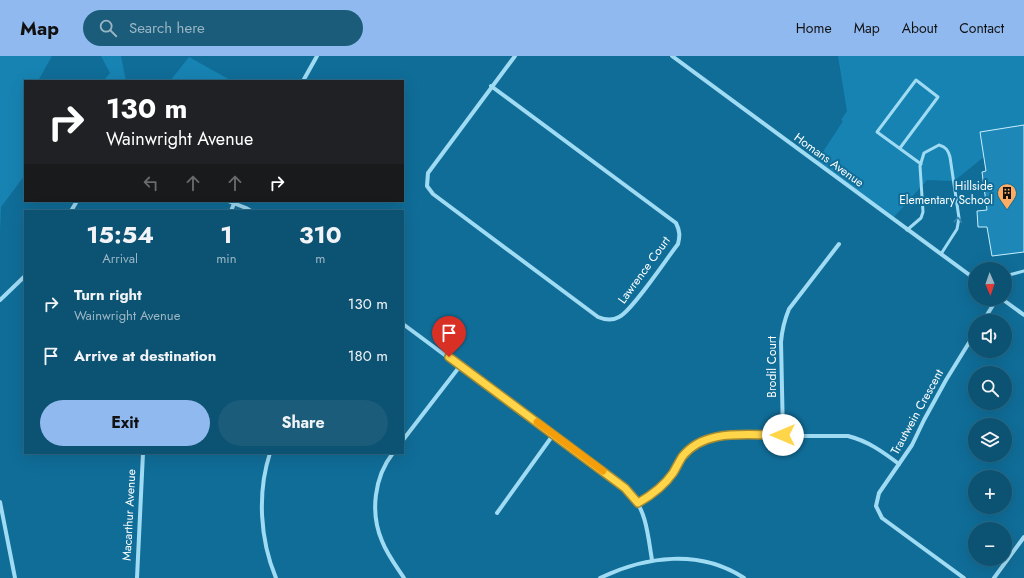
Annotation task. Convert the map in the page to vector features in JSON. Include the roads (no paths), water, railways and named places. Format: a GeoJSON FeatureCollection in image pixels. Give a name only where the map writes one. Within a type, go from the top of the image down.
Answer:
{"type":"FeatureCollection","features":[{"type":"Feature","properties":{"kind":"street"},"geometry":{"type":"LineString","coordinates":[[304,80],[317,56]]}},
{"type":"Feature","properties":{"kind":"street","name":"Lawrence Court"},"geometry":{"type":"LineString","coordinates":[[491,86],[676,223],[679,230],[678,244],[629,309],[618,318],[604,319],[598,317],[433,194],[427,186],[428,173],[491,86],[515,56]]}},
{"type":"Feature","properties":{"kind":"street","name":"Homans Avenue"},"geometry":{"type":"LineString","coordinates":[[672,56],[968,274]]}},
{"type":"Feature","properties":{"kind":"street"},"geometry":{"type":"LineString","coordinates":[[235,202],[249,210]]}},
{"type":"Feature","properties":{"kind":"street","name":"Brodil Court"},"geometry":{"type":"LineString","coordinates":[[783,435],[781,342],[784,320],[789,309],[840,244]]}},
{"type":"Feature","properties":{"kind":"street"},"geometry":{"type":"LineString","coordinates":[[0,300],[24,277]]}},
{"type":"Feature","properties":{"kind":"street"},"geometry":{"type":"LineString","coordinates":[[1012,306],[1024,315]]}},
{"type":"Feature","properties":{"kind":"street"},"geometry":{"type":"LineString","coordinates":[[404,325],[625,488],[638,503],[645,518],[652,560]]}},
{"type":"Feature","properties":{"kind":"street","name":"Trautwein Crescent"},"geometry":{"type":"LineString","coordinates":[[964,578],[882,518],[876,506],[879,493],[912,445],[949,374],[968,344]]}},
{"type":"Feature","properties":{"kind":"street"},"geometry":{"type":"LineString","coordinates":[[404,439],[460,366]]}},
{"type":"Feature","properties":{"kind":"street"},"geometry":{"type":"LineString","coordinates":[[497,513],[553,435]]}},
{"type":"Feature","properties":{"kind":"street"},"geometry":{"type":"LineString","coordinates":[[638,503],[662,486],[672,474],[682,457],[698,442],[718,436],[848,436],[860,439],[873,445],[899,464]]}},
{"type":"Feature","properties":{"kind":"street","name":"Macarthur Avenue"},"geometry":{"type":"LineString","coordinates":[[137,578],[143,454]]}},
{"type":"Feature","properties":{"kind":"street"},"geometry":{"type":"LineString","coordinates":[[270,454],[264,475],[262,514],[268,553],[276,578]]}},
{"type":"Feature","properties":{"kind":"street"},"geometry":{"type":"LineString","coordinates":[[392,454],[382,470],[378,484],[375,513],[381,541],[404,578]]}},
{"type":"Feature","properties":{"kind":"street"},"geometry":{"type":"LineString","coordinates":[[0,502],[15,578]]}},
{"type":"Feature","properties":{"kind":"street"},"geometry":{"type":"LineString","coordinates":[[994,578],[1024,537]]}},
{"type":"Feature","properties":{"kind":"street"},"geometry":{"type":"LineString","coordinates":[[600,578],[628,566],[652,560],[672,558],[707,561],[721,565],[744,578]]}},
{"type":"Feature","properties":{"kind":"lane"},"geometry":{"type":"LineString","coordinates":[[900,148],[938,97],[916,80],[877,132],[920,164]]}},
{"type":"Feature","properties":{"kind":"lane"},"geometry":{"type":"LineString","coordinates":[[908,230],[921,218],[923,212],[920,164],[924,153],[939,144],[948,150],[959,218],[957,229],[941,254]]}},
{"type":"Feature","properties":{"kind":"lane"},"geometry":{"type":"LineString","coordinates":[[1012,274],[1024,271]]}},
{"type":"Feature","properties":{"kind":"place","name":"Hillside Elementary School"},"geometry":{"type":"Point","coordinates":[1007,210]}}]}
